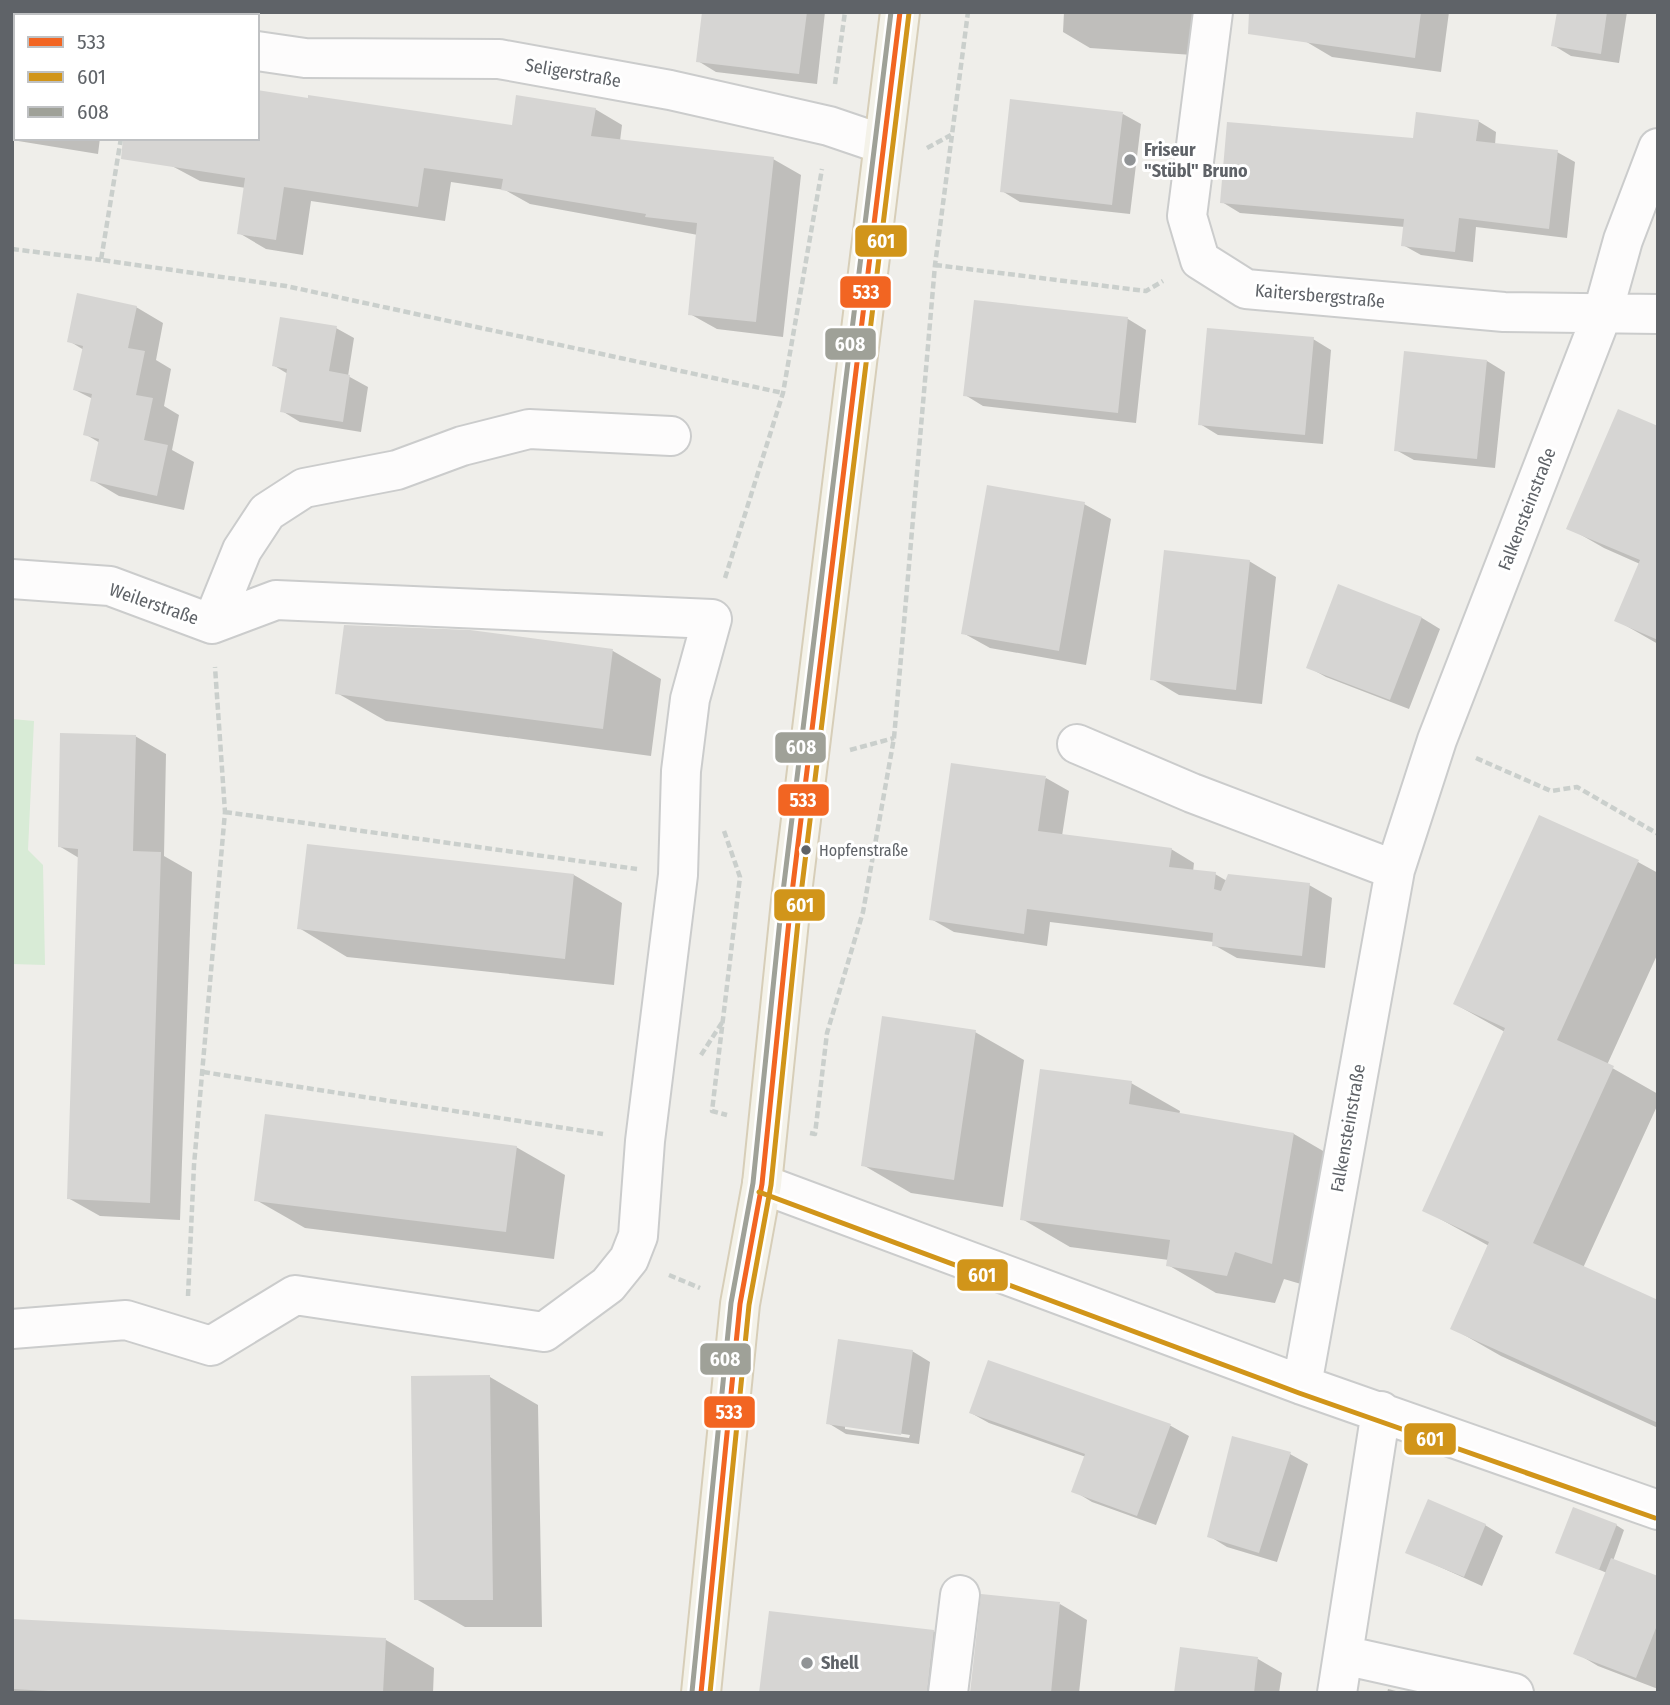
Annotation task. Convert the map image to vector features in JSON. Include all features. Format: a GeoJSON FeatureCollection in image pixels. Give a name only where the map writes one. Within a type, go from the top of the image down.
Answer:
{"type":"FeatureCollection","features":[{"type":"Feature","properties":{"kind":"main road"},"geometry":{"type":"LineString","coordinates":[[701,1693],[740,1304],[762,1184],[780,993],[900,12]]}},
{"type":"Feature","properties":{"kind":"street"},"geometry":{"type":"LineString","coordinates":[[1200,260],[1187,216],[1213,12]]}},
{"type":"Feature","properties":{"kind":"street","name":"Seligerstraße"},"geometry":{"type":"LineString","coordinates":[[259,51],[305,58],[499,59],[670,90],[829,126],[882,144]]}},
{"type":"Feature","properties":{"kind":"street","name":"Falkensteinstraße"},"geometry":{"type":"LineString","coordinates":[[1302,1385],[1395,870],[1437,740],[1603,312],[1623,240],[1658,148]]}},
{"type":"Feature","properties":{"kind":"street","name":"Kaitersbergstraße"},"geometry":{"type":"LineString","coordinates":[[1200,260],[1245,289],[1504,312],[1658,314]]}},
{"type":"Feature","properties":{"kind":"street"},"geometry":{"type":"LineString","coordinates":[[212,624],[242,550],[267,512],[304,488],[397,470],[463,446],[529,429],[671,436]]}},
{"type":"Feature","properties":{"kind":"street","name":"Weilerstraße"},"geometry":{"type":"LineString","coordinates":[[12,579],[110,586],[212,624]]}},
{"type":"Feature","properties":{"kind":"street"},"geometry":{"type":"LineString","coordinates":[[12,1329],[126,1320],[196,1341],[295,1295],[544,1332],[608,1285],[629,1259],[638,1236],[645,1141],[678,874],[684,747],[690,699],[712,619],[276,600],[212,624]]}},
{"type":"Feature","properties":{"kind":"street"},"geometry":{"type":"LineString","coordinates":[[1077,744],[1192,793],[1395,870]]}},
{"type":"Feature","properties":{"kind":"street"},"geometry":{"type":"LineString","coordinates":[[762,1184],[1302,1385],[1658,1510]]}},
{"type":"Feature","properties":{"kind":"street"},"geometry":{"type":"LineString","coordinates":[[1337,1693],[1381,1412]]}},
{"type":"Feature","properties":{"kind":"street"},"geometry":{"type":"LineString","coordinates":[[948,1693],[960,1595]]}},
{"type":"Feature","properties":{"kind":"street"},"geometry":{"type":"LineString","coordinates":[[1343,1655],[1514,1693]]}},
{"type":"Feature","properties":{"kind":"path"},"geometry":{"type":"LineString","coordinates":[[712,619],[783,393],[829,126],[845,12]]}},
{"type":"Feature","properties":{"kind":"path"},"geometry":{"type":"LineString","coordinates":[[768,1126],[816,1134],[827,1033],[863,912],[894,738],[936,265],[968,12]]}},
{"type":"Feature","properties":{"kind":"path"},"geometry":{"type":"LineString","coordinates":[[101,260],[121,140]]}},
{"type":"Feature","properties":{"kind":"path"},"geometry":{"type":"LineString","coordinates":[[12,249],[286,286],[783,393]]}},
{"type":"Feature","properties":{"kind":"path"},"geometry":{"type":"LineString","coordinates":[[936,265],[1146,291],[1200,260]]}},
{"type":"Feature","properties":{"kind":"path"},"geometry":{"type":"LineString","coordinates":[[196,1341],[190,1286],[194,1165],[225,812],[212,624]]}},
{"type":"Feature","properties":{"kind":"path"},"geometry":{"type":"LineString","coordinates":[[1437,740],[1551,791],[1577,787],[1658,834]]}},
{"type":"Feature","properties":{"kind":"path"},"geometry":{"type":"LineString","coordinates":[[225,812],[678,874]]}},
{"type":"Feature","properties":{"kind":"path"},"geometry":{"type":"LineString","coordinates":[[203,1072],[645,1141]]}},
{"type":"Feature","properties":{"kind":"path"},"geometry":{"type":"LineString","coordinates":[[629,1259],[740,1304]]}},
{"type":"Feature","properties":{"kind":"green space"},"geometry":{"type":"Polygon","coordinates":[[[12,719],[34,721],[28,850],[43,865],[45,965],[12,964],[12,719]]]}},
{"type":"Feature","properties":{"kind":"building"},"geometry":{"type":"Polygon","coordinates":[[[702,12],[807,12],[799,74],[696,62],[702,12]]]}},
{"type":"Feature","properties":{"kind":"building"},"geometry":{"type":"Polygon","coordinates":[[[1249,12],[1421,12],[1415,58],[1248,34],[1249,12]]]}},
{"type":"Feature","properties":{"kind":"building"},"geometry":{"type":"Polygon","coordinates":[[[1557,12],[1607,12],[1601,54],[1551,46],[1557,12]]]}},
{"type":"Feature","properties":{"kind":"building"},"geometry":{"type":"Polygon","coordinates":[[[259,90],[512,125],[516,95],[596,108],[591,136],[774,157],[756,322],[688,315],[697,223],[645,217],[646,214],[501,190],[503,179],[424,168],[418,207],[284,187],[276,240],[237,234],[245,178],[121,159],[123,140],[259,140],[259,90]]]}},
{"type":"Feature","properties":{"kind":"building"},"geometry":{"type":"Polygon","coordinates":[[[1010,99],[1123,112],[1112,205],[1000,192],[1010,99]]]}},
{"type":"Feature","properties":{"kind":"building"},"geometry":{"type":"Polygon","coordinates":[[[1416,112],[1479,120],[1476,141],[1558,150],[1549,229],[1459,218],[1455,252],[1401,246],[1404,219],[1220,203],[1227,122],[1413,138],[1416,112]]]}},
{"type":"Feature","properties":{"kind":"building"},"geometry":{"type":"Polygon","coordinates":[[[77,293],[137,306],[128,348],[145,351],[136,395],[153,398],[144,440],[168,445],[157,496],[90,481],[99,439],[83,435],[92,394],[73,390],[83,346],[67,342],[77,293]]]}},
{"type":"Feature","properties":{"kind":"building"},"geometry":{"type":"Polygon","coordinates":[[[974,300],[1128,317],[1118,413],[963,396],[974,300]]]}},
{"type":"Feature","properties":{"kind":"building"},"geometry":{"type":"Polygon","coordinates":[[[280,317],[337,326],[329,371],[350,375],[343,422],[280,412],[287,369],[272,366],[280,317]]]}},
{"type":"Feature","properties":{"kind":"building"},"geometry":{"type":"Polygon","coordinates":[[[1207,328],[1314,337],[1305,435],[1198,425],[1207,328]]]}},
{"type":"Feature","properties":{"kind":"building"},"geometry":{"type":"Polygon","coordinates":[[[1404,351],[1487,360],[1477,459],[1394,451],[1404,351]]]}},
{"type":"Feature","properties":{"kind":"building"},"geometry":{"type":"Polygon","coordinates":[[[1618,409],[1658,426],[1658,640],[1614,621],[1640,560],[1566,529],[1618,409]]]}},
{"type":"Feature","properties":{"kind":"building"},"geometry":{"type":"Polygon","coordinates":[[[987,485],[1085,502],[1059,651],[961,634],[987,485]]]}},
{"type":"Feature","properties":{"kind":"building"},"geometry":{"type":"Polygon","coordinates":[[[1164,550],[1250,560],[1236,690],[1150,680],[1164,550]]]}},
{"type":"Feature","properties":{"kind":"building"},"geometry":{"type":"Polygon","coordinates":[[[1338,584],[1422,617],[1390,700],[1306,668],[1338,584]]]}},
{"type":"Feature","properties":{"kind":"building"},"geometry":{"type":"Polygon","coordinates":[[[344,625],[470,630],[613,649],[603,729],[335,694],[344,625]]]}},
{"type":"Feature","properties":{"kind":"building"},"geometry":{"type":"Polygon","coordinates":[[[60,733],[136,735],[133,851],[161,852],[150,1203],[67,1199],[78,849],[58,847],[60,733]]]}},
{"type":"Feature","properties":{"kind":"building"},"geometry":{"type":"Polygon","coordinates":[[[951,763],[1046,776],[1038,831],[1172,848],[1169,867],[1216,872],[1214,889],[1221,891],[1228,874],[1310,883],[1302,956],[1212,946],[1213,933],[1027,909],[1024,934],[929,920],[951,763]]]}},
{"type":"Feature","properties":{"kind":"building"},"geometry":{"type":"Polygon","coordinates":[[[1539,815],[1639,860],[1557,1040],[1614,1066],[1533,1243],[1658,1300],[1658,1423],[1450,1329],[1489,1242],[1422,1211],[1505,1028],[1453,1004],[1539,815]]]}},
{"type":"Feature","properties":{"kind":"building"},"geometry":{"type":"Polygon","coordinates":[[[307,844],[574,874],[565,959],[297,929],[307,844]]]}},
{"type":"Feature","properties":{"kind":"building"},"geometry":{"type":"Polygon","coordinates":[[[882,1016],[976,1030],[954,1180],[861,1166],[882,1016]]]}},
{"type":"Feature","properties":{"kind":"building"},"geometry":{"type":"Polygon","coordinates":[[[1040,1069],[1132,1081],[1129,1104],[1294,1133],[1272,1264],[1235,1252],[1227,1276],[1166,1266],[1170,1240],[1020,1220],[1040,1069]]]}},
{"type":"Feature","properties":{"kind":"building"},"geometry":{"type":"Polygon","coordinates":[[[265,1114],[517,1146],[506,1232],[254,1201],[265,1114]]]}},
{"type":"Feature","properties":{"kind":"building"},"geometry":{"type":"Polygon","coordinates":[[[838,1339],[913,1350],[901,1435],[826,1424],[838,1339]]]}},
{"type":"Feature","properties":{"kind":"building"},"geometry":{"type":"Polygon","coordinates":[[[988,1360],[1171,1424],[1137,1516],[1071,1492],[1085,1454],[969,1413],[988,1360]]]}},
{"type":"Feature","properties":{"kind":"building"},"geometry":{"type":"Polygon","coordinates":[[[490,1375],[493,1600],[414,1600],[411,1376],[490,1375]]]}},
{"type":"Feature","properties":{"kind":"building"},"geometry":{"type":"Polygon","coordinates":[[[1232,1436],[1291,1452],[1259,1553],[1207,1537],[1232,1436]]]}},
{"type":"Feature","properties":{"kind":"building"},"geometry":{"type":"Polygon","coordinates":[[[1428,1499],[1486,1524],[1464,1577],[1405,1553],[1428,1499]]]}},
{"type":"Feature","properties":{"kind":"building"},"geometry":{"type":"Polygon","coordinates":[[[1573,1507],[1617,1524],[1599,1570],[1555,1553],[1573,1507]]]}},
{"type":"Feature","properties":{"kind":"building"},"geometry":{"type":"Polygon","coordinates":[[[1611,1558],[1658,1576],[1658,1623],[1636,1678],[1573,1654],[1611,1558]]]}},
{"type":"Feature","properties":{"kind":"building"},"geometry":{"type":"Polygon","coordinates":[[[981,1594],[1060,1602],[1051,1693],[970,1693],[981,1594]]]}},
{"type":"Feature","properties":{"kind":"building"},"geometry":{"type":"Polygon","coordinates":[[[769,1611],[934,1630],[927,1693],[759,1693],[769,1611]]]}},
{"type":"Feature","properties":{"kind":"building"},"geometry":{"type":"Polygon","coordinates":[[[12,1619],[386,1638],[383,1693],[85,1693],[12,1689],[12,1619]]]}},
{"type":"Feature","properties":{"kind":"building"},"geometry":{"type":"Polygon","coordinates":[[[1180,1647],[1258,1657],[1254,1693],[1174,1693],[1180,1647]]]}},
{"type":"Feature","properties":{"kind":"transit line","name":"608"},"geometry":{"type":"LineString","coordinates":[[692,1692],[731,1303],[753,1183],[782,900],[891,12]]}},
{"type":"Feature","properties":{"kind":"transit line","name":"533"},"geometry":{"type":"LineString","coordinates":[[701,1693],[740,1304],[762,1184],[791,901],[900,12]]}},
{"type":"Feature","properties":{"kind":"transit line","name":"601"},"geometry":{"type":"LineString","coordinates":[[710,1693],[749,1305],[771,1185],[800,902],[909,13]]}},
{"type":"Feature","properties":{"kind":"transit line","name":"601"},"geometry":{"type":"LineString","coordinates":[[759,1192],[1299,1393],[1655,1518]]}},
{"type":"Feature","properties":{"kind":"place","name":"Friseur \"Stübl\" Bruno"},"geometry":{"type":"Point","coordinates":[1130,160]}},
{"type":"Feature","properties":{"kind":"place","name":"Hopfenstraße"},"geometry":{"type":"Point","coordinates":[806,850]}},
{"type":"Feature","properties":{"kind":"place","name":"Shell"},"geometry":{"type":"Point","coordinates":[807,1663]}}]}
